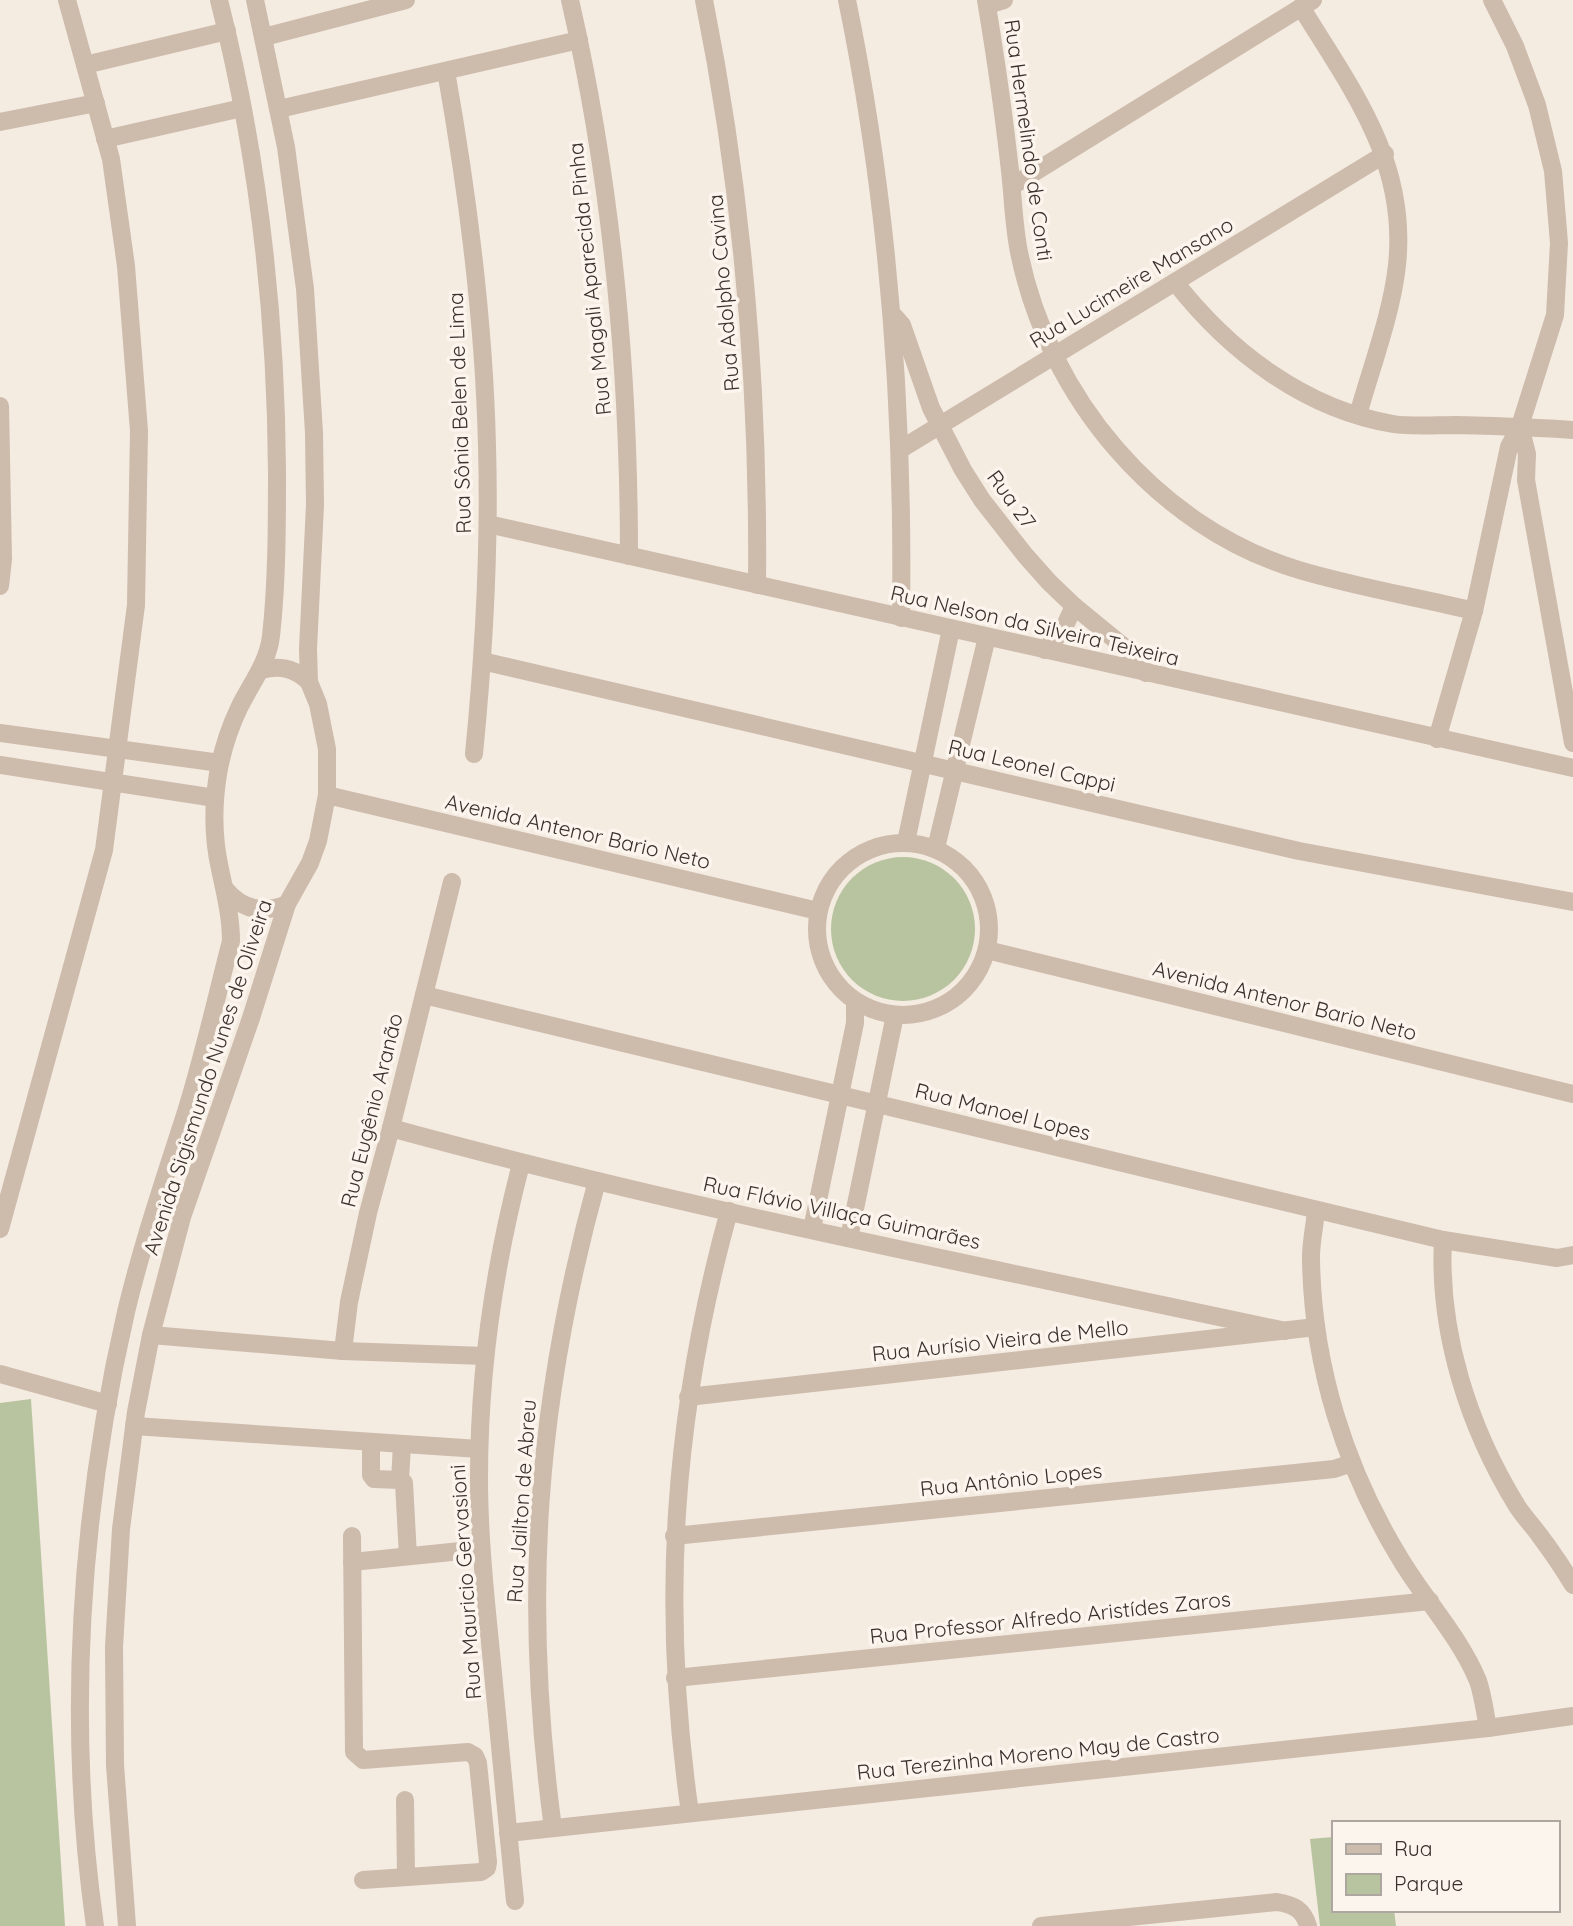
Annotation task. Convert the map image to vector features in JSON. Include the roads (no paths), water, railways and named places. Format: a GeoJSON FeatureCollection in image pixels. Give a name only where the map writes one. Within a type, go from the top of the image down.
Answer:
{"type":"FeatureCollection","features":[{"type":"Feature","properties":{"kind":"street"},"geometry":{"type":"LineString","coordinates":[[0,1228],[104,850],[136,605],[139,431],[126,266],[111,159],[67,0]]}},
{"type":"Feature","properties":{"kind":"street","name":"Avenida Sigismundo Nunes de Oliveira"},"geometry":{"type":"LineString","coordinates":[[94,1926],[82,1783],[82,1649],[92,1514],[108,1404],[126,1311],[143,1245],[189,1102],[232,941],[232,919],[216,844],[215,798],[220,763],[238,710],[261,670],[270,639],[274,580],[276,413],[266,271],[256,187],[219,0]]}},
{"type":"Feature","properties":{"kind":"street","name":"Avenida Sigismundo Nunes de Oliveira"},"geometry":{"type":"LineString","coordinates":[[127,1926],[115,1765],[114,1647],[121,1529],[134,1426],[151,1335],[182,1217],[251,1018],[287,904],[314,852],[324,818],[327,795],[325,737],[309,682],[308,649],[315,505],[311,361],[297,218],[279,109],[255,0]]}},
{"type":"Feature","properties":{"kind":"street"},"geometry":{"type":"LineString","coordinates":[[264,37],[406,0]]}},
{"type":"Feature","properties":{"kind":"street","name":"Rua Adolpho Cavina"},"geometry":{"type":"LineString","coordinates":[[704,0],[727,125],[746,278],[757,431],[757,585]]}},
{"type":"Feature","properties":{"kind":"street"},"geometry":{"type":"LineString","coordinates":[[846,0],[875,162],[892,315],[901,449],[901,618]]}},
{"type":"Feature","properties":{"kind":"street"},"geometry":{"type":"LineString","coordinates":[[1437,739],[1474,611],[1509,447],[1520,426],[1555,315],[1559,255],[1552,171],[1537,105],[1515,46],[1492,0]]}},
{"type":"Feature","properties":{"kind":"street","name":"Rua Magali Aparecida Pinha"},"geometry":{"type":"LineString","coordinates":[[575,1],[579,40],[601,159],[620,317],[627,410],[629,556]]}},
{"type":"Feature","properties":{"kind":"street","name":"Rua Hermelindo de Conti"},"geometry":{"type":"LineString","coordinates":[[992,2],[1016,229],[1026,282],[1054,355],[1078,399],[1117,450],[1162,494],[1213,530],[1240,545],[1298,569],[1474,611]]}},
{"type":"Feature","properties":{"kind":"street"},"geometry":{"type":"LineString","coordinates":[[1012,186],[1307,4],[1385,154],[1396,198],[1399,244],[1397,267],[1359,415]]}},
{"type":"Feature","properties":{"kind":"street"},"geometry":{"type":"LineString","coordinates":[[85,65],[226,31]]}},
{"type":"Feature","properties":{"kind":"street"},"geometry":{"type":"LineString","coordinates":[[279,109],[579,40]]}},
{"type":"Feature","properties":{"kind":"street","name":"Rua Sônia Belen de Lima"},"geometry":{"type":"LineString","coordinates":[[446,71],[463,170],[479,296],[488,447],[488,524],[482,661],[474,754]]}},
{"type":"Feature","properties":{"kind":"street"},"geometry":{"type":"LineString","coordinates":[[0,122],[96,103]]}},
{"type":"Feature","properties":{"kind":"street"},"geometry":{"type":"LineString","coordinates":[[105,139],[242,108]]}},
{"type":"Feature","properties":{"kind":"street","name":"Rua Lucimeire Mansano"},"geometry":{"type":"LineString","coordinates":[[901,449],[1385,154]]}},
{"type":"Feature","properties":{"kind":"street"},"geometry":{"type":"LineString","coordinates":[[1175,282],[1215,328],[1262,367],[1312,397],[1359,415],[1394,424],[1520,426],[1573,430]]}},
{"type":"Feature","properties":{"kind":"street","name":"Rua 27"},"geometry":{"type":"LineString","coordinates":[[892,315],[902,325],[940,425],[963,470],[1003,528],[1049,582],[1129,651],[1146,673]]}},
{"type":"Feature","properties":{"kind":"street"},"geometry":{"type":"LineString","coordinates":[[0,406],[4,559],[0,586]]}},
{"type":"Feature","properties":{"kind":"street"},"geometry":{"type":"LineString","coordinates":[[1520,426],[1527,454],[1526,480],[1573,743]]}},
{"type":"Feature","properties":{"kind":"street","name":"Rua Nelson da Silveira Teixeira"},"geometry":{"type":"LineString","coordinates":[[488,524],[1573,768]]}},
{"type":"Feature","properties":{"kind":"street"},"geometry":{"type":"LineString","coordinates":[[1045,650],[1063,630],[1074,606]]}},
{"type":"Feature","properties":{"kind":"street"},"geometry":{"type":"LineString","coordinates":[[906,842],[951,629]]}},
{"type":"Feature","properties":{"kind":"street"},"geometry":{"type":"LineString","coordinates":[[936,848],[987,637]]}},
{"type":"Feature","properties":{"kind":"street","name":"Rua Leonel Cappi"},"geometry":{"type":"LineString","coordinates":[[482,661],[1299,851],[1573,902]]}},
{"type":"Feature","properties":{"kind":"street"},"geometry":{"type":"LineString","coordinates":[[261,670],[279,667],[289,669],[309,682]]}},
{"type":"Feature","properties":{"kind":"street"},"geometry":{"type":"LineString","coordinates":[[0,733],[220,763]]}},
{"type":"Feature","properties":{"kind":"street"},"geometry":{"type":"LineString","coordinates":[[0,765],[215,798]]}},
{"type":"Feature","properties":{"kind":"street","name":"Avenida Antenor Bario Neto"},"geometry":{"type":"LineString","coordinates":[[327,795],[818,911]]}},
{"type":"Feature","properties":{"kind":"street"},"geometry":{"type":"LineString","coordinates":[[906,842],[936,848],[962,865],[981,890],[989,919],[987,950],[974,978],[951,1000],[924,1012],[895,1015],[867,1008],[855,1001],[834,981],[820,955],[818,911],[829,884],[849,861],[876,846],[906,842]]}},
{"type":"Feature","properties":{"kind":"street","name":"Rua Eugênio Aranão"},"geometry":{"type":"LineString","coordinates":[[343,1351],[358,1257],[452,882]]}},
{"type":"Feature","properties":{"kind":"street"},"geometry":{"type":"LineString","coordinates":[[225,889],[232,898],[251,909],[270,910],[287,904]]}},
{"type":"Feature","properties":{"kind":"street","name":"Avenida Antenor Bario Neto"},"geometry":{"type":"LineString","coordinates":[[987,950],[1573,1094]]}},
{"type":"Feature","properties":{"kind":"street","name":"Rua Manoel Lopes"},"geometry":{"type":"LineString","coordinates":[[424,995],[1443,1240],[1557,1258],[1573,1255]]}},
{"type":"Feature","properties":{"kind":"street"},"geometry":{"type":"LineString","coordinates":[[811,1229],[855,1023],[855,1001]]}},
{"type":"Feature","properties":{"kind":"street"},"geometry":{"type":"LineString","coordinates":[[849,1238],[895,1015]]}},
{"type":"Feature","properties":{"kind":"street","name":"Rua Flávio Villaça Guimarães"},"geometry":{"type":"LineString","coordinates":[[391,1128],[521,1164],[849,1238],[1285,1331]]}},
{"type":"Feature","properties":{"kind":"street","name":"Rua Mauricio Gervasioni"},"geometry":{"type":"LineString","coordinates":[[515,1901],[482,1560],[479,1449],[485,1356],[500,1253],[521,1164]]}},
{"type":"Feature","properties":{"kind":"street","name":"Rua Jailton de Abreu"},"geometry":{"type":"LineString","coordinates":[[553,1828],[538,1682],[538,1523],[548,1416],[558,1348],[571,1281],[597,1181]]}},
{"type":"Feature","properties":{"kind":"street"},"geometry":{"type":"LineString","coordinates":[[1316,1210],[1311,1255],[1313,1306],[1335,1413],[1373,1513],[1478,1682],[1488,1728]]}},
{"type":"Feature","properties":{"kind":"street"},"geometry":{"type":"LineString","coordinates":[[690,1813],[675,1678],[674,1536],[688,1397],[705,1303],[729,1211]]}},
{"type":"Feature","properties":{"kind":"street"},"geometry":{"type":"LineString","coordinates":[[1443,1240],[1441,1268],[1450,1335],[1478,1428],[1519,1510],[1573,1585]]}},
{"type":"Feature","properties":{"kind":"street","name":"Rua Aurísio Vieira de Mello"},"geometry":{"type":"LineString","coordinates":[[688,1397],[1316,1327]]}},
{"type":"Feature","properties":{"kind":"street"},"geometry":{"type":"LineString","coordinates":[[151,1335],[343,1351],[485,1356]]}},
{"type":"Feature","properties":{"kind":"street"},"geometry":{"type":"LineString","coordinates":[[0,1374],[108,1404]]}},
{"type":"Feature","properties":{"kind":"street"},"geometry":{"type":"LineString","coordinates":[[134,1426],[479,1449]]}},
{"type":"Feature","properties":{"kind":"street"},"geometry":{"type":"LineString","coordinates":[[371,1442],[371,1475],[374,1479],[400,1480],[404,1483],[408,1556]]}},
{"type":"Feature","properties":{"kind":"street"},"geometry":{"type":"LineString","coordinates":[[400,1480],[402,1444]]}},
{"type":"Feature","properties":{"kind":"street","name":"Rua Antônio Lopes"},"geometry":{"type":"LineString","coordinates":[[674,1536],[1334,1469],[1352,1463]]}},
{"type":"Feature","properties":{"kind":"street"},"geometry":{"type":"LineString","coordinates":[[352,1536],[354,1752],[363,1760],[468,1752],[475,1756],[478,1763],[487,1868],[481,1872],[363,1880]]}},
{"type":"Feature","properties":{"kind":"street"},"geometry":{"type":"LineString","coordinates":[[352,1562],[471,1550]]}},
{"type":"Feature","properties":{"kind":"street","name":"Rua Professor Alfredo Aristídes Zaros"},"geometry":{"type":"LineString","coordinates":[[675,1678],[1430,1601]]}},
{"type":"Feature","properties":{"kind":"street","name":"Rua Terezinha Moreno May de Castro"},"geometry":{"type":"LineString","coordinates":[[508,1833],[1488,1728],[1573,1716]]}},
{"type":"Feature","properties":{"kind":"street"},"geometry":{"type":"LineString","coordinates":[[405,1800],[406,1877]]}},
{"type":"Feature","properties":{"kind":"street"},"geometry":{"type":"LineString","coordinates":[[1041,1926],[1277,1902],[1301,1910],[1308,1926]]}}]}
